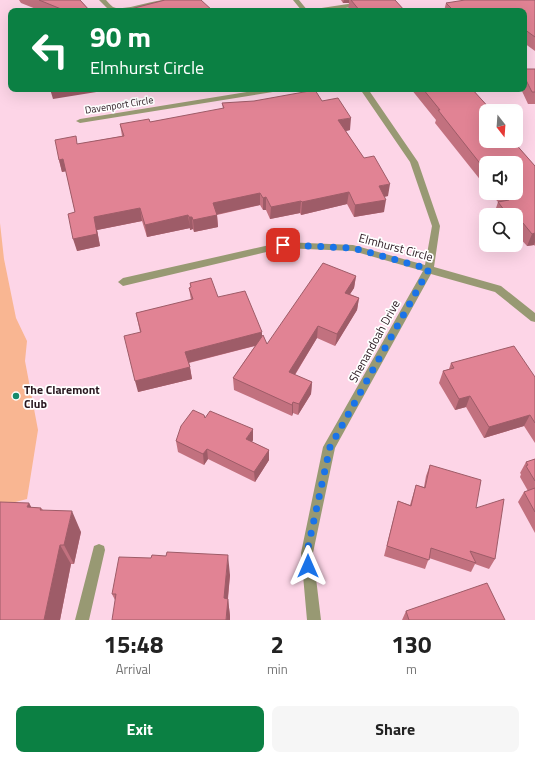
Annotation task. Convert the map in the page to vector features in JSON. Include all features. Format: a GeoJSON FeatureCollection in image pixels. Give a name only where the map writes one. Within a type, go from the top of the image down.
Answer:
{"type":"FeatureCollection","features":[{"type":"Feature","properties":{"kind":"street"},"geometry":{"type":"LineString","coordinates":[[102,0],[110,8]]}},
{"type":"Feature","properties":{"kind":"street"},"geometry":{"type":"LineString","coordinates":[[133,8],[163,0]]}},
{"type":"Feature","properties":{"kind":"street"},"geometry":{"type":"LineString","coordinates":[[296,0],[303,8]]}},
{"type":"Feature","properties":{"kind":"street"},"geometry":{"type":"LineString","coordinates":[[335,8],[368,3]]}},
{"type":"Feature","properties":{"kind":"street","name":"Davenport Circle"},"geometry":{"type":"LineString","coordinates":[[80,121],[260,92]]}},
{"type":"Feature","properties":{"kind":"street","name":"Shenandoah Drive"},"geometry":{"type":"LineString","coordinates":[[314,620],[307,552],[330,447],[429,269],[436,226],[414,162],[366,92]]}},
{"type":"Feature","properties":{"kind":"street","name":"Elmhurst Circle"},"geometry":{"type":"LineString","coordinates":[[123,282],[283,245],[353,248],[498,289],[535,318]]}},
{"type":"Feature","properties":{"kind":"street"},"geometry":{"type":"LineString","coordinates":[[82,620],[99,550]]}},
{"type":"Feature","properties":{"kind":"shaded area","name":"The Claremont Club"},"geometry":{"type":"Polygon","coordinates":[[[0,223],[4,259],[16,318],[27,341],[25,361],[38,430],[27,499],[0,506],[0,223]]]}},
{"type":"Feature","properties":{"kind":"building"},"geometry":{"type":"Polygon","coordinates":[[[39,0],[80,0],[87,8],[59,8],[39,0]]]}},
{"type":"Feature","properties":{"kind":"building"},"geometry":{"type":"Polygon","coordinates":[[[165,0],[201,0],[210,8],[134,8],[165,0]]]}},
{"type":"Feature","properties":{"kind":"building"},"geometry":{"type":"Polygon","coordinates":[[[351,0],[395,0],[402,8],[358,8],[351,0]]]}},
{"type":"Feature","properties":{"kind":"building"},"geometry":{"type":"Polygon","coordinates":[[[465,0],[535,0],[535,37],[527,31],[527,8],[451,8],[446,3],[465,0]]]}},
{"type":"Feature","properties":{"kind":"building"},"geometry":{"type":"Polygon","coordinates":[[[527,69],[535,69],[535,92],[532,92],[527,82],[527,69]]]}},
{"type":"Feature","properties":{"kind":"building"},"geometry":{"type":"Polygon","coordinates":[[[304,92],[316,92],[322,101],[338,98],[351,118],[338,120],[364,158],[374,156],[390,184],[379,186],[386,200],[355,205],[349,192],[271,207],[266,197],[263,198],[260,193],[213,203],[217,215],[193,220],[192,217],[189,217],[188,215],[145,225],[140,208],[94,217],[97,234],[73,239],[68,214],[75,212],[63,159],[59,160],[55,140],[76,136],[77,144],[124,136],[120,124],[149,119],[150,122],[224,108],[222,103],[254,101],[304,92]]]}},
{"type":"Feature","properties":{"kind":"building"},"geometry":{"type":"Polygon","coordinates":[[[425,92],[475,92],[486,104],[479,104],[479,148],[519,148],[535,166],[535,233],[532,234],[523,223],[523,208],[503,208],[498,202],[523,200],[523,156],[479,156],[479,162],[438,110],[440,110],[425,92]]]}},
{"type":"Feature","properties":{"kind":"building"},"geometry":{"type":"Polygon","coordinates":[[[323,263],[356,276],[345,293],[359,298],[337,334],[318,326],[289,372],[312,382],[299,404],[293,402],[292,405],[233,378],[263,335],[267,344],[323,263]]]}},
{"type":"Feature","properties":{"kind":"building"},"geometry":{"type":"Polygon","coordinates":[[[211,278],[218,297],[245,291],[262,332],[185,352],[190,367],[135,381],[124,336],[141,332],[136,313],[193,299],[189,288],[191,287],[190,283],[211,278]]]}},
{"type":"Feature","properties":{"kind":"building"},"geometry":{"type":"Polygon","coordinates":[[[514,346],[535,377],[535,423],[530,415],[489,427],[470,396],[459,399],[443,371],[454,368],[451,363],[514,346]]]}},
{"type":"Feature","properties":{"kind":"building"},"geometry":{"type":"Polygon","coordinates":[[[193,410],[204,415],[205,418],[210,411],[253,429],[246,439],[269,450],[254,472],[207,449],[203,454],[176,441],[181,426],[193,410]]]}},
{"type":"Feature","properties":{"kind":"building"},"geometry":{"type":"Polygon","coordinates":[[[535,459],[535,481],[526,466],[528,465],[526,462],[535,459]]]}},
{"type":"Feature","properties":{"kind":"building"},"geometry":{"type":"Polygon","coordinates":[[[430,465],[481,480],[476,508],[504,499],[495,559],[470,551],[476,563],[431,548],[429,560],[387,546],[398,501],[411,506],[416,485],[425,488],[430,465]]]}},
{"type":"Feature","properties":{"kind":"building"},"geometry":{"type":"Polygon","coordinates":[[[535,488],[535,512],[524,492],[535,488]]]}},
{"type":"Feature","properties":{"kind":"building"},"geometry":{"type":"Polygon","coordinates":[[[0,502],[29,503],[27,507],[41,508],[40,510],[72,511],[64,545],[60,545],[44,620],[0,620],[0,502]]]}},
{"type":"Feature","properties":{"kind":"building"},"geometry":{"type":"Polygon","coordinates":[[[167,552],[228,555],[224,598],[228,599],[226,620],[112,620],[116,594],[112,594],[119,557],[151,558],[152,555],[166,556],[167,552]]]}},
{"type":"Feature","properties":{"kind":"building"},"geometry":{"type":"Polygon","coordinates":[[[487,583],[505,620],[409,620],[406,611],[487,583]]]}},
{"type":"Feature","properties":{"kind":"place","name":"The Claremont Club"},"geometry":{"type":"Point","coordinates":[16,396]}},
{"type":"Feature","properties":{"kind":"route"},"geometry":{"type":"LineString","coordinates":[[283,245],[353,248],[429,269],[330,447],[307,552],[308,566]]}}]}
